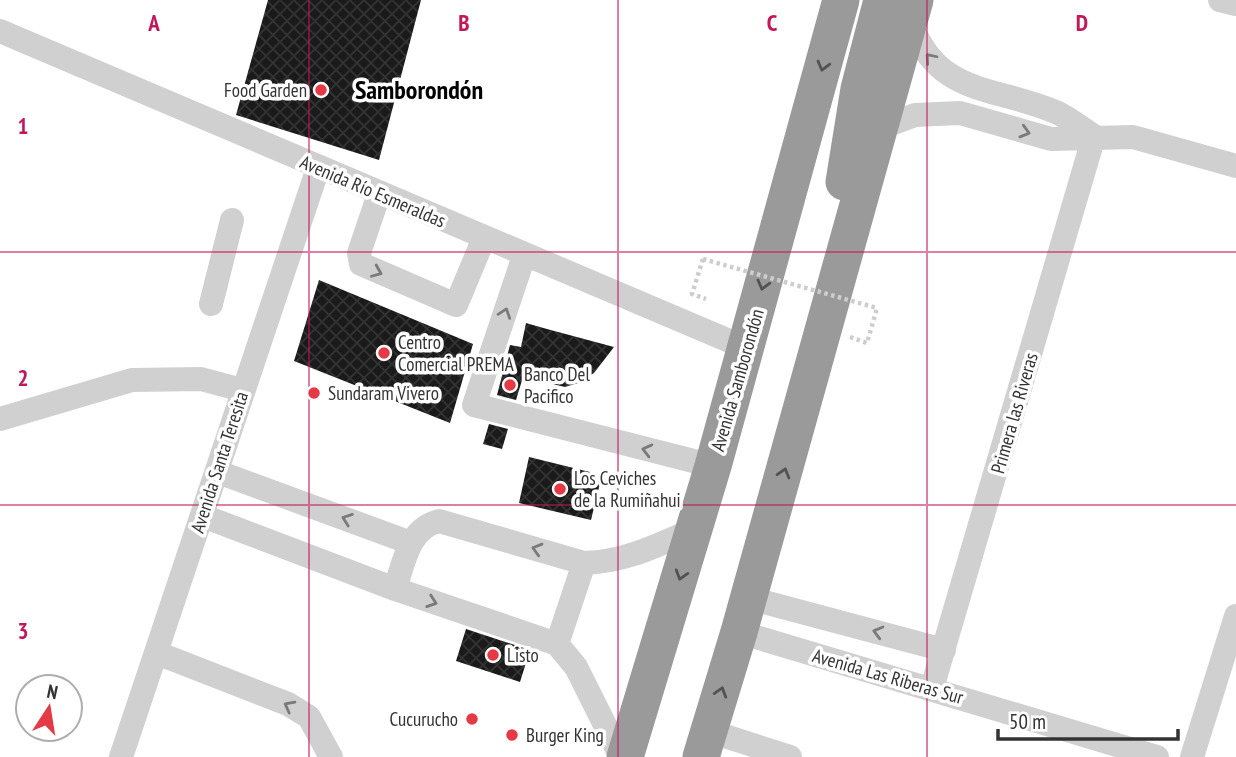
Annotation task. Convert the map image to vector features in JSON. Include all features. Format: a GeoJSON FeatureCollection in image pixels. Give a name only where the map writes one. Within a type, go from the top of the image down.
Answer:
{"type":"FeatureCollection","features":[{"type":"Feature","properties":{"kind":"highway","name":"Avenida Samborondón"},"geometry":{"type":"LineString","coordinates":[[623,757],[713,466],[841,0]]}},
{"type":"Feature","properties":{"kind":"highway"},"geometry":{"type":"LineString","coordinates":[[705,744],[749,598],[880,128],[902,7]]}},
{"type":"Feature","properties":{"kind":"highway"},"geometry":{"type":"LineString","coordinates":[[814,367],[859,89],[902,7]]}},
{"type":"Feature","properties":{"kind":"street"},"geometry":{"type":"LineString","coordinates":[[1220,0],[1236,4]]}},
{"type":"Feature","properties":{"kind":"street"},"geometry":{"type":"LineString","coordinates":[[902,7],[917,41],[929,59],[944,74],[967,86],[1058,114],[1094,136]]}},
{"type":"Feature","properties":{"kind":"street","name":"Avenida Río Esmeraldas"},"geometry":{"type":"LineString","coordinates":[[0,31],[524,256],[746,348]]}},
{"type":"Feature","properties":{"kind":"street"},"geometry":{"type":"LineString","coordinates":[[880,128],[915,114],[952,113],[1051,139],[1133,136],[1236,166]]}},
{"type":"Feature","properties":{"kind":"street","name":"Primera las Riveras"},"geometry":{"type":"LineString","coordinates":[[932,688],[1094,136]]}},
{"type":"Feature","properties":{"kind":"street","name":"Avenida Santa Teresita"},"geometry":{"type":"LineString","coordinates":[[121,757],[218,472],[242,390],[256,321],[284,240],[318,168]]}},
{"type":"Feature","properties":{"kind":"street"},"geometry":{"type":"LineString","coordinates":[[379,194],[358,260],[384,275],[456,305],[484,238]]}},
{"type":"Feature","properties":{"kind":"street"},"geometry":{"type":"LineString","coordinates":[[211,304],[233,220]]}},
{"type":"Feature","properties":{"kind":"street"},"geometry":{"type":"LineString","coordinates":[[524,256],[474,405],[713,466]]}},
{"type":"Feature","properties":{"kind":"street"},"geometry":{"type":"LineString","coordinates":[[0,419],[132,380],[201,379],[242,390]]}},
{"type":"Feature","properties":{"kind":"street"},"geometry":{"type":"LineString","coordinates":[[218,472],[411,543]]}},
{"type":"Feature","properties":{"kind":"street"},"geometry":{"type":"LineString","coordinates":[[202,516],[395,589],[557,644],[576,667],[623,757]]}},
{"type":"Feature","properties":{"kind":"street"},"geometry":{"type":"LineString","coordinates":[[395,589],[411,543],[426,524],[439,521],[584,563],[631,557],[695,528]]}},
{"type":"Feature","properties":{"kind":"street"},"geometry":{"type":"LineString","coordinates":[[557,644],[584,563]]}},
{"type":"Feature","properties":{"kind":"street","name":"Avenida Las Riberas Sur"},"geometry":{"type":"LineString","coordinates":[[749,598],[944,650]]}},
{"type":"Feature","properties":{"kind":"street"},"geometry":{"type":"LineString","coordinates":[[1192,757],[1236,616]]}},
{"type":"Feature","properties":{"kind":"street","name":"Avenida Las Riberas Sur"},"geometry":{"type":"LineString","coordinates":[[739,632],[1157,757]]}},
{"type":"Feature","properties":{"kind":"street"},"geometry":{"type":"LineString","coordinates":[[157,653],[289,704],[309,717],[331,757]]}},
{"type":"Feature","properties":{"kind":"street"},"geometry":{"type":"LineString","coordinates":[[705,744],[790,757]]}},
{"type":"Feature","properties":{"kind":"path"},"geometry":{"type":"LineString","coordinates":[[706,299],[692,294],[703,259],[877,308],[867,343],[849,337]]}},
{"type":"Feature","properties":{"kind":"building","name":"Food Garden"},"geometry":{"type":"Polygon","coordinates":[[[268,0],[421,0],[379,160],[236,115],[268,0]]]}},
{"type":"Feature","properties":{"kind":"building","name":"Centro Comercial PREMA"},"geometry":{"type":"Polygon","coordinates":[[[319,280],[473,344],[450,423],[294,361],[319,280]]]}},
{"type":"Feature","properties":{"kind":"building","name":"Banco Del Pacifico"},"geometry":{"type":"Polygon","coordinates":[[[526,323],[614,347],[594,373],[581,382],[565,387],[523,377],[516,400],[497,395],[510,345],[521,347],[526,323]]]}},
{"type":"Feature","properties":{"kind":"building"},"geometry":{"type":"Polygon","coordinates":[[[489,424],[508,429],[502,449],[483,444],[489,424]]]}},
{"type":"Feature","properties":{"kind":"building","name":"Los Ceviches de la Rumiñahui"},"geometry":{"type":"Polygon","coordinates":[[[529,457],[602,475],[591,520],[519,503],[529,457]]]}},
{"type":"Feature","properties":{"kind":"building","name":"Listo"},"geometry":{"type":"Polygon","coordinates":[[[466,629],[530,650],[520,682],[456,661],[466,629]]]}},
{"type":"Feature","properties":{"kind":"place","name":"Food Garden"},"geometry":{"type":"Point","coordinates":[321,90]}},
{"type":"Feature","properties":{"kind":"place","name":"Centro Comercial PREMA"},"geometry":{"type":"Point","coordinates":[384,353]}},
{"type":"Feature","properties":{"kind":"place","name":"Banco Del Pacifico"},"geometry":{"type":"Point","coordinates":[510,385]}},
{"type":"Feature","properties":{"kind":"place","name":"Sundaram Vivero"},"geometry":{"type":"Point","coordinates":[314,393]}},
{"type":"Feature","properties":{"kind":"place","name":"Los Ceviches de la Rumiñahui"},"geometry":{"type":"Point","coordinates":[560,489]}},
{"type":"Feature","properties":{"kind":"place","name":"Listo"},"geometry":{"type":"Point","coordinates":[493,655]}},
{"type":"Feature","properties":{"kind":"place","name":"Cucurucho"},"geometry":{"type":"Point","coordinates":[472,719]}},
{"type":"Feature","properties":{"kind":"place","name":"Burger King"},"geometry":{"type":"Point","coordinates":[512,735]}},
{"type":"Feature","properties":{"kind":"district","name":"Samborondón"},"geometry":{"type":"Point","coordinates":[419,89]}}]}
